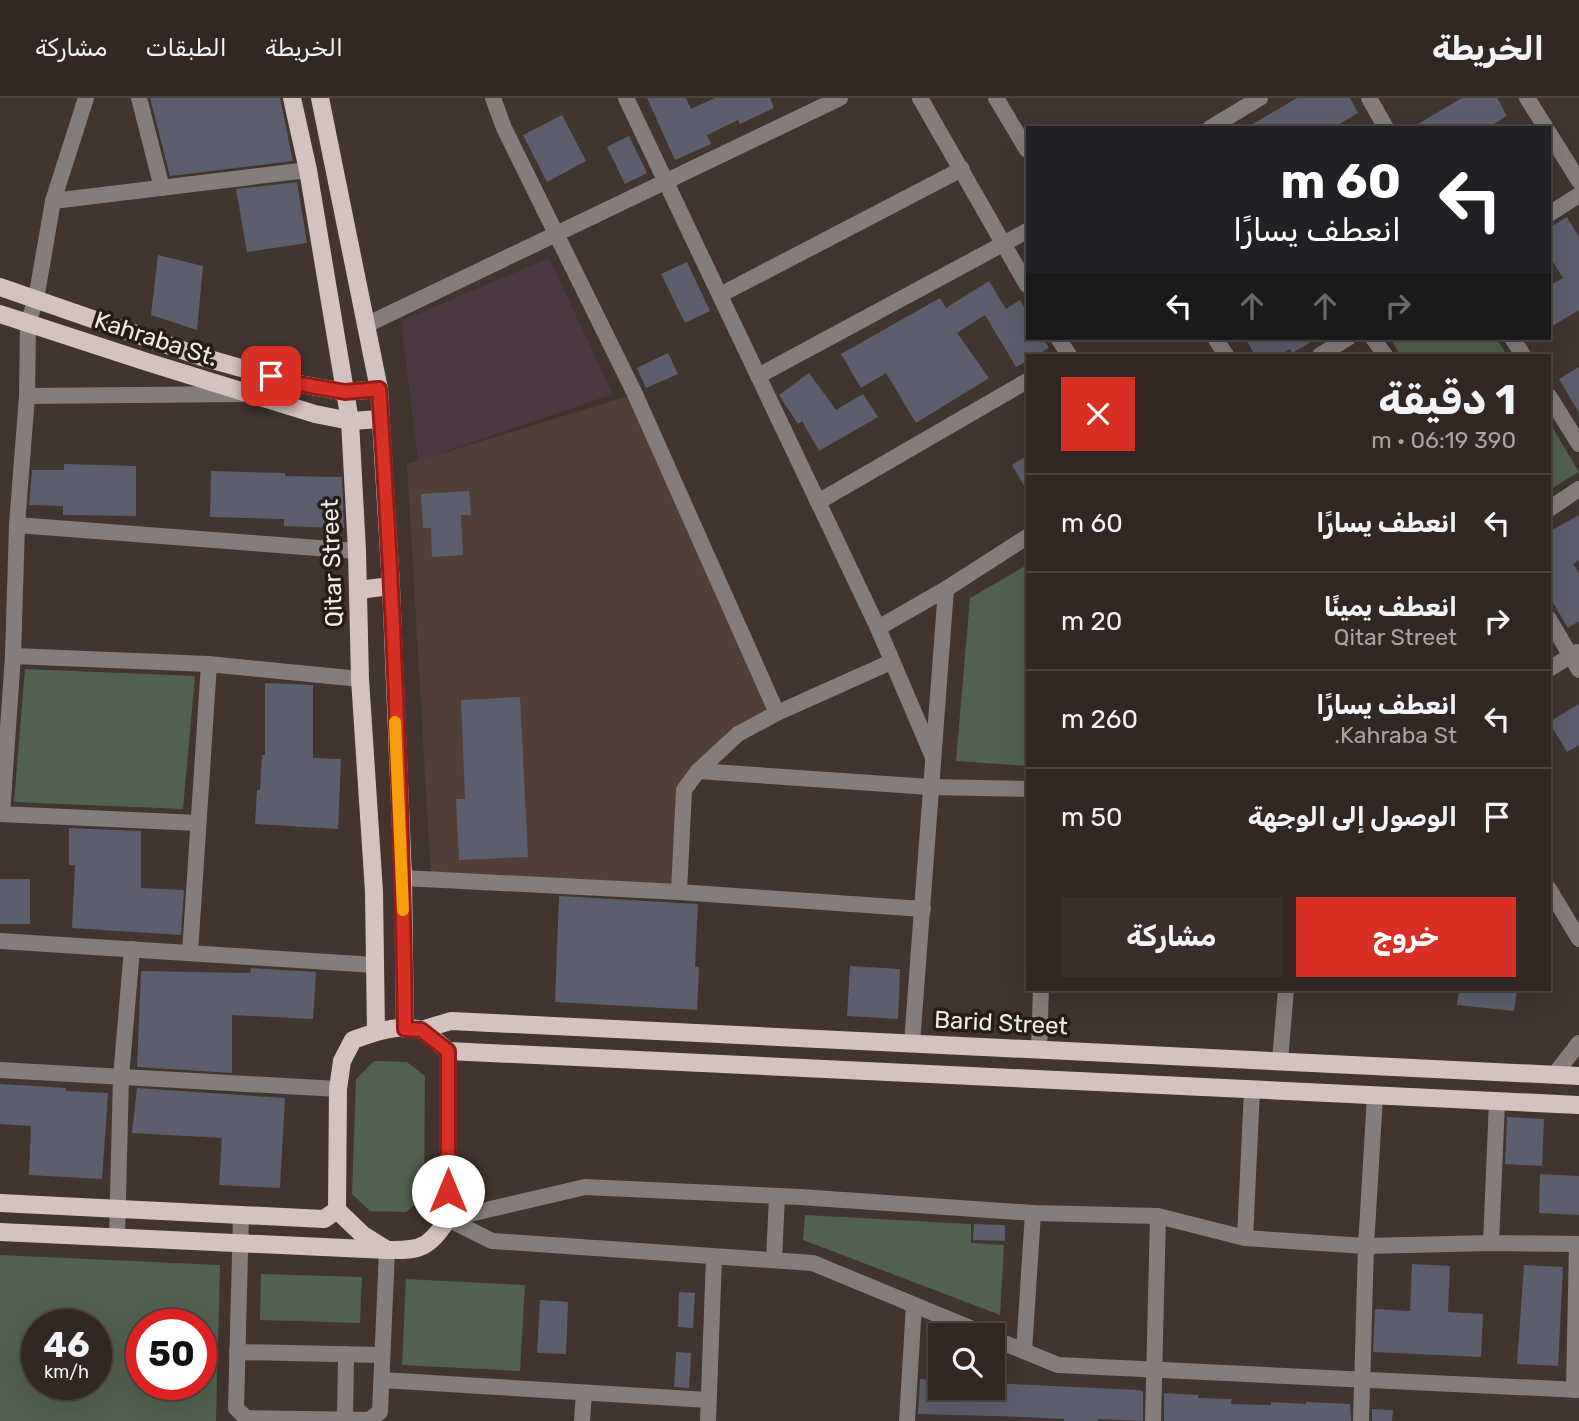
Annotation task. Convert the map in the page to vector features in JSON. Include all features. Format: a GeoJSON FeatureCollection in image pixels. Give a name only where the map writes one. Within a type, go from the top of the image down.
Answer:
{"type":"FeatureCollection","features":[{"type":"Feature","properties":{"kind":"main road","name":"Qitar Street"},"geometry":{"type":"LineString","coordinates":[[292,98],[308,170],[350,421],[360,679],[374,892],[376,1031]]}},
{"type":"Feature","properties":{"kind":"main road"},"geometry":{"type":"LineString","coordinates":[[320,98],[379,389],[413,1029],[448,1051],[1579,1105]]}},
{"type":"Feature","properties":{"kind":"main road","name":"Kahraba St."},"geometry":{"type":"LineString","coordinates":[[0,287],[202,357],[294,383],[345,392],[379,389]]}},
{"type":"Feature","properties":{"kind":"main road","name":"Kahraba St."},"geometry":{"type":"LineString","coordinates":[[0,314],[315,414],[350,421],[381,419]]}},
{"type":"Feature","properties":{"kind":"main road"},"geometry":{"type":"LineString","coordinates":[[358,590],[391,586]]}},
{"type":"Feature","properties":{"kind":"main road"},"geometry":{"type":"LineString","coordinates":[[363,705],[394,702]]}},
{"type":"Feature","properties":{"kind":"main road","name":"Barid Street"},"geometry":{"type":"LineString","coordinates":[[376,1031],[413,1029],[451,1021],[1579,1076]]}},
{"type":"Feature","properties":{"kind":"main road"},"geometry":{"type":"LineString","coordinates":[[376,1031],[353,1040],[342,1061],[338,1089],[337,1210],[363,1235],[387,1250]]}},
{"type":"Feature","properties":{"kind":"main road"},"geometry":{"type":"LineString","coordinates":[[0,1232],[411,1251],[433,1240],[448,1219],[448,1051]]}},
{"type":"Feature","properties":{"kind":"main road"},"geometry":{"type":"LineString","coordinates":[[0,1203],[324,1219],[337,1210]]}},
{"type":"Feature","properties":{"kind":"street"},"geometry":{"type":"LineString","coordinates":[[86,98],[53,201],[36,299],[28,323],[27,396],[17,525],[7,597],[13,656],[1,814],[198,823]]}},
{"type":"Feature","properties":{"kind":"street"},"geometry":{"type":"LineString","coordinates":[[139,98],[162,188]]}},
{"type":"Feature","properties":{"kind":"street"},"geometry":{"type":"LineString","coordinates":[[493,98],[504,128],[635,394],[777,713]]}},
{"type":"Feature","properties":{"kind":"street"},"geometry":{"type":"LineString","coordinates":[[626,98],[878,628],[933,757]]}},
{"type":"Feature","properties":{"kind":"street"},"geometry":{"type":"LineString","coordinates":[[366,324],[840,98]]}},
{"type":"Feature","properties":{"kind":"street"},"geometry":{"type":"LineString","coordinates":[[920,98],[1026,283]]}},
{"type":"Feature","properties":{"kind":"street"},"geometry":{"type":"LineString","coordinates":[[996,98],[1026,148]]}},
{"type":"Feature","properties":{"kind":"street"},"geometry":{"type":"LineString","coordinates":[[1212,126],[1233,106],[1260,98]]}},
{"type":"Feature","properties":{"kind":"street"},"geometry":{"type":"LineString","coordinates":[[1369,98],[1385,126]]}},
{"type":"Feature","properties":{"kind":"street"},"geometry":{"type":"LineString","coordinates":[[1527,98],[1545,126]]}},
{"type":"Feature","properties":{"kind":"street"},"geometry":{"type":"LineString","coordinates":[[1551,136],[1579,181]]}},
{"type":"Feature","properties":{"kind":"street"},"geometry":{"type":"LineString","coordinates":[[720,295],[962,169]]}},
{"type":"Feature","properties":{"kind":"street"},"geometry":{"type":"LineString","coordinates":[[53,201],[308,170]]}},
{"type":"Feature","properties":{"kind":"street"},"geometry":{"type":"LineString","coordinates":[[1551,213],[1579,195]]}},
{"type":"Feature","properties":{"kind":"street"},"geometry":{"type":"LineString","coordinates":[[758,376],[1026,231]]}},
{"type":"Feature","properties":{"kind":"street"},"geometry":{"type":"LineString","coordinates":[[1322,354],[1346,340]]}},
{"type":"Feature","properties":{"kind":"street"},"geometry":{"type":"LineString","coordinates":[[818,502],[1026,382]]}},
{"type":"Feature","properties":{"kind":"street"},"geometry":{"type":"LineString","coordinates":[[27,396],[249,394]]}},
{"type":"Feature","properties":{"kind":"street"},"geometry":{"type":"LineString","coordinates":[[1551,399],[1579,444]]}},
{"type":"Feature","properties":{"kind":"street"},"geometry":{"type":"LineString","coordinates":[[1551,508],[1579,489]]}},
{"type":"Feature","properties":{"kind":"street"},"geometry":{"type":"LineString","coordinates":[[17,525],[357,551]]}},
{"type":"Feature","properties":{"kind":"street"},"geometry":{"type":"LineString","coordinates":[[878,628],[946,589],[1026,538]]}},
{"type":"Feature","properties":{"kind":"street"},"geometry":{"type":"LineString","coordinates":[[912,1043],[946,589]]}},
{"type":"Feature","properties":{"kind":"street"},"geometry":{"type":"LineString","coordinates":[[1551,622],[1576,659],[1551,668]]}},
{"type":"Feature","properties":{"kind":"street"},"geometry":{"type":"LineString","coordinates":[[13,656],[209,664],[360,679]]}},
{"type":"Feature","properties":{"kind":"street"},"geometry":{"type":"LineString","coordinates":[[679,892],[684,790],[698,771],[738,734],[777,713],[891,662]]}},
{"type":"Feature","properties":{"kind":"street"},"geometry":{"type":"LineString","coordinates":[[190,953],[209,664]]}},
{"type":"Feature","properties":{"kind":"street"},"geometry":{"type":"LineString","coordinates":[[698,771],[930,787],[1026,789]]}},
{"type":"Feature","properties":{"kind":"street"},"geometry":{"type":"LineString","coordinates":[[403,878],[679,892],[923,909]]}},
{"type":"Feature","properties":{"kind":"street"},"geometry":{"type":"LineString","coordinates":[[1551,892],[1579,939]]}},
{"type":"Feature","properties":{"kind":"street"},"geometry":{"type":"LineString","coordinates":[[0,941],[375,965]]}},
{"type":"Feature","properties":{"kind":"street"},"geometry":{"type":"LineString","coordinates":[[117,1238],[121,1077],[132,949]]}},
{"type":"Feature","properties":{"kind":"street"},"geometry":{"type":"LineString","coordinates":[[1039,1049],[1041,991]]}},
{"type":"Feature","properties":{"kind":"street"},"geometry":{"type":"LineString","coordinates":[[1280,1061],[1286,991]]}},
{"type":"Feature","properties":{"kind":"street"},"geometry":{"type":"LineString","coordinates":[[1555,1074],[1579,1043]]}},
{"type":"Feature","properties":{"kind":"street"},"geometry":{"type":"LineString","coordinates":[[0,1070],[338,1089]]}},
{"type":"Feature","properties":{"kind":"street"},"geometry":{"type":"LineString","coordinates":[[1245,1238],[1252,1090]]}},
{"type":"Feature","properties":{"kind":"street"},"geometry":{"type":"LineString","coordinates":[[1361,1421],[1366,1247],[1375,1096]]}},
{"type":"Feature","properties":{"kind":"street"},"geometry":{"type":"LineString","coordinates":[[1491,1243],[1497,1101]]}},
{"type":"Feature","properties":{"kind":"street"},"geometry":{"type":"LineString","coordinates":[[448,1219],[585,1187],[776,1196],[1032,1213],[1158,1216],[1245,1238],[1366,1247],[1491,1243],[1578,1244],[1577,1390],[1058,1365],[1005,1343]]}},
{"type":"Feature","properties":{"kind":"street"},"geometry":{"type":"LineString","coordinates":[[774,1260],[776,1196]]}},
{"type":"Feature","properties":{"kind":"street"},"geometry":{"type":"LineString","coordinates":[[1024,1351],[1032,1213]]}},
{"type":"Feature","properties":{"kind":"street"},"geometry":{"type":"LineString","coordinates":[[241,1215],[236,1408],[246,1418],[369,1420],[380,1412],[387,1250]]}},
{"type":"Feature","properties":{"kind":"street"},"geometry":{"type":"LineString","coordinates":[[1153,1421],[1158,1216]]}},
{"type":"Feature","properties":{"kind":"street"},"geometry":{"type":"LineString","coordinates":[[448,1219],[492,1241],[813,1263],[958,1323]]}},
{"type":"Feature","properties":{"kind":"street"},"geometry":{"type":"LineString","coordinates":[[708,1421],[714,1256]]}},
{"type":"Feature","properties":{"kind":"street"},"geometry":{"type":"LineString","coordinates":[[907,1421],[914,1305]]}},
{"type":"Feature","properties":{"kind":"street"},"geometry":{"type":"LineString","coordinates":[[237,1352],[382,1355]]}},
{"type":"Feature","properties":{"kind":"street"},"geometry":{"type":"LineString","coordinates":[[345,1420],[346,1354]]}},
{"type":"Feature","properties":{"kind":"street"},"geometry":{"type":"LineString","coordinates":[[382,1380],[708,1400]]}},
{"type":"Feature","properties":{"kind":"street"},"geometry":{"type":"LineString","coordinates":[[582,1421],[584,1393]]}},
{"type":"Feature","properties":{"kind":"shaded area"},"geometry":{"type":"Polygon","coordinates":[[[549,258],[613,394],[418,461],[401,321],[549,258]]]}},
{"type":"Feature","properties":{"kind":"shaded area"},"geometry":{"type":"Polygon","coordinates":[[[635,394],[777,713],[738,734],[684,790],[679,892],[431,879],[407,464],[635,394]]]}},
{"type":"Feature","properties":{"kind":"green space"},"geometry":{"type":"Polygon","coordinates":[[[1391,340],[1497,340],[1506,354],[1399,354],[1391,340]]]}},
{"type":"Feature","properties":{"kind":"green space"},"geometry":{"type":"Polygon","coordinates":[[[1551,425],[1579,472],[1551,489],[1551,425]]]}},
{"type":"Feature","properties":{"kind":"green space"},"geometry":{"type":"Polygon","coordinates":[[[1026,566],[1026,766],[956,761],[970,598],[1026,566]]]}},
{"type":"Feature","properties":{"kind":"green space"},"geometry":{"type":"Polygon","coordinates":[[[25,669],[195,676],[183,809],[14,802],[25,669]]]}},
{"type":"Feature","properties":{"kind":"green space"},"geometry":{"type":"Polygon","coordinates":[[[374,1061],[407,1062],[425,1076],[424,1197],[406,1212],[370,1211],[352,1194],[356,1079],[374,1061]]]}},
{"type":"Feature","properties":{"kind":"green space"},"geometry":{"type":"Polygon","coordinates":[[[805,1215],[971,1224],[971,1243],[1004,1245],[1000,1315],[803,1240],[805,1215]]]}},
{"type":"Feature","properties":{"kind":"green space"},"geometry":{"type":"Polygon","coordinates":[[[0,1255],[220,1265],[217,1382],[217,1309],[126,1309],[126,1400],[217,1400],[216,1421],[0,1421],[0,1255]]]}},
{"type":"Feature","properties":{"kind":"green space"},"geometry":{"type":"Polygon","coordinates":[[[261,1274],[362,1277],[360,1323],[260,1320],[261,1274]]]}},
{"type":"Feature","properties":{"kind":"green space"},"geometry":{"type":"Polygon","coordinates":[[[406,1279],[525,1285],[520,1371],[402,1365],[406,1279]]]}},
{"type":"Feature","properties":{"kind":"building"},"geometry":{"type":"Polygon","coordinates":[[[150,98],[280,98],[293,161],[170,176],[150,98]]]}},
{"type":"Feature","properties":{"kind":"building"},"geometry":{"type":"Polygon","coordinates":[[[647,98],[686,98],[691,109],[715,98],[770,98],[774,108],[740,124],[738,120],[707,135],[711,144],[675,160],[647,98]]]}},
{"type":"Feature","properties":{"kind":"building"},"geometry":{"type":"Polygon","coordinates":[[[1297,98],[1350,98],[1358,113],[1336,126],[1249,126],[1297,98]]]}},
{"type":"Feature","properties":{"kind":"building"},"geometry":{"type":"Polygon","coordinates":[[[1462,98],[1497,98],[1507,116],[1490,126],[1414,126],[1462,98]]]}},
{"type":"Feature","properties":{"kind":"building"},"geometry":{"type":"Polygon","coordinates":[[[562,115],[586,161],[547,182],[523,135],[562,115]]]}},
{"type":"Feature","properties":{"kind":"building"},"geometry":{"type":"Polygon","coordinates":[[[629,136],[647,173],[625,184],[607,147],[629,136]]]}},
{"type":"Feature","properties":{"kind":"building"},"geometry":{"type":"Polygon","coordinates":[[[297,182],[307,243],[247,252],[236,189],[297,182]]]}},
{"type":"Feature","properties":{"kind":"building"},"geometry":{"type":"Polygon","coordinates":[[[1567,217],[1579,237],[1579,310],[1551,327],[1551,285],[1563,278],[1551,258],[1551,227],[1567,217]]]}},
{"type":"Feature","properties":{"kind":"building"},"geometry":{"type":"Polygon","coordinates":[[[158,255],[203,266],[197,330],[151,315],[158,255]]]}},
{"type":"Feature","properties":{"kind":"building"},"geometry":{"type":"Polygon","coordinates":[[[687,262],[710,311],[685,323],[661,274],[687,262]]]}},
{"type":"Feature","properties":{"kind":"building"},"geometry":{"type":"Polygon","coordinates":[[[989,281],[1006,309],[1020,300],[1026,310],[1026,340],[1044,340],[1049,348],[1038,354],[1026,354],[1026,362],[1016,367],[985,315],[957,333],[989,378],[916,423],[886,373],[861,388],[841,354],[940,298],[946,308],[989,281]]]}},
{"type":"Feature","properties":{"kind":"building"},"geometry":{"type":"Polygon","coordinates":[[[1246,340],[1315,340],[1292,353],[1290,349],[1282,354],[1254,354],[1246,340]]]}},
{"type":"Feature","properties":{"kind":"building"},"geometry":{"type":"Polygon","coordinates":[[[668,353],[678,374],[646,388],[637,368],[668,353]]]}},
{"type":"Feature","properties":{"kind":"building"},"geometry":{"type":"Polygon","coordinates":[[[1579,367],[1579,413],[1559,379],[1579,367]]]}},
{"type":"Feature","properties":{"kind":"building"},"geometry":{"type":"Polygon","coordinates":[[[809,373],[836,410],[863,394],[878,417],[819,451],[802,421],[798,424],[779,395],[809,373]]]}},
{"type":"Feature","properties":{"kind":"building"},"geometry":{"type":"Polygon","coordinates":[[[1026,457],[1026,489],[1012,465],[1026,457]]]}},
{"type":"Feature","properties":{"kind":"building"},"geometry":{"type":"Polygon","coordinates":[[[64,464],[136,466],[136,516],[63,515],[63,506],[29,505],[32,470],[64,470],[64,464]]]}},
{"type":"Feature","properties":{"kind":"building"},"geometry":{"type":"Polygon","coordinates":[[[211,471],[342,477],[344,528],[284,526],[284,519],[210,517],[211,471]]]}},
{"type":"Feature","properties":{"kind":"building"},"geometry":{"type":"Polygon","coordinates":[[[469,491],[471,515],[461,515],[463,555],[432,557],[431,528],[423,528],[421,494],[469,491]]]}},
{"type":"Feature","properties":{"kind":"building"},"geometry":{"type":"Polygon","coordinates":[[[1579,515],[1579,560],[1573,564],[1579,573],[1579,621],[1568,628],[1551,599],[1551,531],[1579,515]]]}},
{"type":"Feature","properties":{"kind":"building"},"geometry":{"type":"Polygon","coordinates":[[[265,683],[313,685],[313,758],[341,759],[338,829],[255,824],[262,755],[265,755],[265,683]]]}},
{"type":"Feature","properties":{"kind":"building"},"geometry":{"type":"Polygon","coordinates":[[[520,697],[528,857],[459,860],[456,799],[465,799],[461,700],[520,697]]]}},
{"type":"Feature","properties":{"kind":"building"},"geometry":{"type":"Polygon","coordinates":[[[1579,704],[1579,745],[1567,752],[1551,721],[1579,704]]]}},
{"type":"Feature","properties":{"kind":"building"},"geometry":{"type":"Polygon","coordinates":[[[69,828],[141,831],[141,888],[184,890],[181,935],[72,928],[75,865],[69,865],[69,828]]]}},
{"type":"Feature","properties":{"kind":"building"},"geometry":{"type":"Polygon","coordinates":[[[0,879],[30,879],[30,924],[0,924],[0,879]]]}},
{"type":"Feature","properties":{"kind":"building"},"geometry":{"type":"Polygon","coordinates":[[[559,896],[698,904],[695,967],[699,967],[697,1010],[555,1002],[559,896]]]}},
{"type":"Feature","properties":{"kind":"building"},"geometry":{"type":"Polygon","coordinates":[[[850,966],[900,969],[898,1019],[847,1016],[850,966]]]}},
{"type":"Feature","properties":{"kind":"building"},"geometry":{"type":"Polygon","coordinates":[[[251,968],[316,972],[313,1019],[232,1015],[232,1073],[137,1067],[141,971],[250,973],[251,968]]]}},
{"type":"Feature","properties":{"kind":"building"},"geometry":{"type":"Polygon","coordinates":[[[1459,991],[1517,991],[1514,1011],[1457,1005],[1459,991]]]}},
{"type":"Feature","properties":{"kind":"building"},"geometry":{"type":"Polygon","coordinates":[[[0,1084],[108,1093],[102,1179],[29,1175],[31,1126],[0,1124],[0,1084]]]}},
{"type":"Feature","properties":{"kind":"building"},"geometry":{"type":"Polygon","coordinates":[[[137,1088],[285,1098],[280,1188],[219,1185],[222,1138],[132,1133],[137,1088]]]}},
{"type":"Feature","properties":{"kind":"building"},"geometry":{"type":"Polygon","coordinates":[[[1507,1117],[1544,1119],[1542,1166],[1505,1164],[1507,1117]]]}},
{"type":"Feature","properties":{"kind":"building"},"geometry":{"type":"Polygon","coordinates":[[[1540,1174],[1579,1176],[1579,1215],[1539,1213],[1540,1174]]]}},
{"type":"Feature","properties":{"kind":"building"},"geometry":{"type":"Polygon","coordinates":[[[974,1224],[1005,1225],[1005,1241],[973,1240],[974,1224]]]}},
{"type":"Feature","properties":{"kind":"building"},"geometry":{"type":"Polygon","coordinates":[[[1412,1264],[1450,1266],[1448,1312],[1483,1314],[1481,1357],[1373,1352],[1375,1309],[1410,1311],[1412,1264]]]}},
{"type":"Feature","properties":{"kind":"building"},"geometry":{"type":"Polygon","coordinates":[[[1524,1265],[1563,1267],[1558,1366],[1517,1364],[1524,1265]]]}},
{"type":"Feature","properties":{"kind":"building"},"geometry":{"type":"Polygon","coordinates":[[[679,1292],[695,1293],[693,1328],[678,1327],[679,1292]]]}},
{"type":"Feature","properties":{"kind":"building"},"geometry":{"type":"Polygon","coordinates":[[[540,1300],[568,1302],[566,1354],[537,1353],[540,1300]]]}},
{"type":"Feature","properties":{"kind":"building"},"geometry":{"type":"Polygon","coordinates":[[[676,1352],[691,1353],[689,1388],[674,1387],[676,1352]]]}},
{"type":"Feature","properties":{"kind":"building"},"geometry":{"type":"Polygon","coordinates":[[[920,1379],[928,1379],[928,1400],[1005,1400],[1005,1384],[1143,1391],[1143,1421],[1064,1421],[1025,1417],[918,1414],[920,1379]]]}},
{"type":"Feature","properties":{"kind":"building"},"geometry":{"type":"Polygon","coordinates":[[[1164,1393],[1232,1399],[1231,1404],[1350,1404],[1351,1421],[1164,1421],[1164,1393]]]}},
{"type":"Feature","properties":{"kind":"building"},"geometry":{"type":"Polygon","coordinates":[[[1372,1409],[1393,1410],[1392,1421],[1372,1421],[1372,1409]]]}},
{"type":"Feature","properties":{"kind":"slow traffic"},"geometry":{"type":"LineString","coordinates":[[395,722],[403,910]]}},
{"type":"Feature","properties":{"kind":"route"},"geometry":{"type":"LineString","coordinates":[[271,376],[345,392],[379,389],[391,586],[403,878],[405,1029],[421,1030],[448,1051],[448,1191]]}}]}
